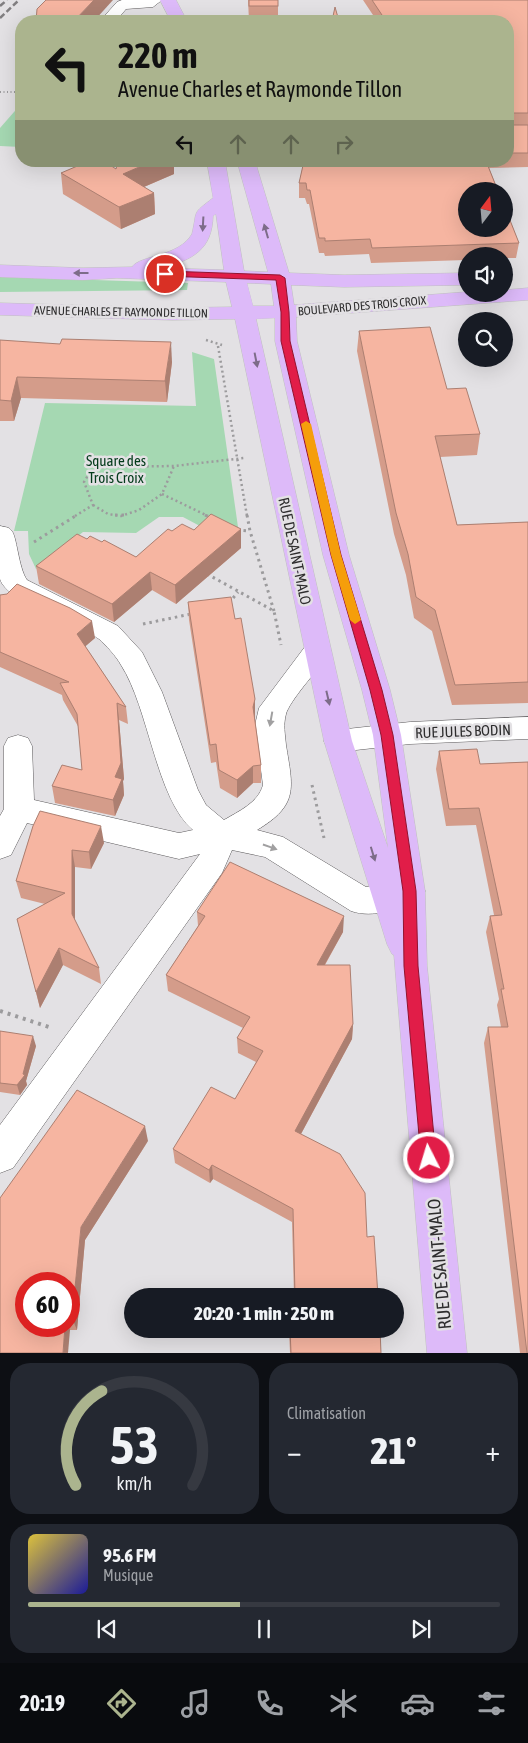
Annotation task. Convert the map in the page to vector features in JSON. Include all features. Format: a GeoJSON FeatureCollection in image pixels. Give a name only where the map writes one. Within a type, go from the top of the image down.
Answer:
{"type":"FeatureCollection","features":[{"type":"Feature","properties":{"kind":"main road"},"geometry":{"type":"LineString","coordinates":[[168,0],[176,15]]}},
{"type":"Feature","properties":{"kind":"main road","name":"RUE DE SAINT-MALO"},"geometry":{"type":"LineString","coordinates":[[217,167],[236,282],[252,344],[338,741],[398,894]]}},
{"type":"Feature","properties":{"kind":"main road","name":"RUE DE SAINT-MALO"},"geometry":{"type":"LineString","coordinates":[[248,167],[283,296],[286,341],[336,555],[376,690],[387,735],[398,894],[411,966],[447,1353]]}},
{"type":"Feature","properties":{"kind":"main road","name":"AVENUE CHARLES ET RAYMONDE TILLON"},"geometry":{"type":"LineString","coordinates":[[0,271],[83,274],[117,272],[171,259],[195,243],[203,232],[204,214],[222,200]]}},
{"type":"Feature","properties":{"kind":"main road","name":"AVENUE CHARLES ET RAYMONDE TILLON"},"geometry":{"type":"LineString","coordinates":[[117,272],[236,282],[283,296]]}},
{"type":"Feature","properties":{"kind":"main road"},"geometry":{"type":"LineString","coordinates":[[513,278],[528,277]]}},
{"type":"Feature","properties":{"kind":"main road","name":"BOULEVARD DES TROIS CROIX"},"geometry":{"type":"LineString","coordinates":[[243,313],[283,296],[458,281]]}},
{"type":"Feature","properties":{"kind":"main road","name":"AVENUE CHARLES ET RAYMONDE TILLON"},"geometry":{"type":"LineString","coordinates":[[0,301],[188,294],[236,282]]}},
{"type":"Feature","properties":{"kind":"main road","name":"BOULEVARD DES TROIS CROIX"},"geometry":{"type":"LineString","coordinates":[[283,296],[528,294]]}},
{"type":"Feature","properties":{"kind":"main road","name":"AVENUE CHARLES ET RAYMONDE TILLON"},"geometry":{"type":"LineString","coordinates":[[0,309],[172,314],[243,313]]}},
{"type":"Feature","properties":{"kind":"street"},"geometry":{"type":"LineString","coordinates":[[113,15],[122,5],[148,4],[154,0]]}},
{"type":"Feature","properties":{"kind":"street"},"geometry":{"type":"LineString","coordinates":[[2,539],[10,574],[9,595],[35,596],[91,622],[109,633],[127,652],[140,673],[189,803],[196,814],[222,836],[272,846],[362,901],[398,894]]}},
{"type":"Feature","properties":{"kind":"street"},"geometry":{"type":"LineString","coordinates":[[19,809],[179,846],[222,836],[262,812],[275,796],[278,785],[269,724],[273,708],[317,650]]}},
{"type":"Feature","properties":{"kind":"street","name":"RUE JULES BODIN"},"geometry":{"type":"LineString","coordinates":[[338,741],[387,735],[528,728]]}},
{"type":"Feature","properties":{"kind":"street"},"geometry":{"type":"LineString","coordinates":[[0,846],[19,809],[18,746]]}},
{"type":"Feature","properties":{"kind":"street"},"geometry":{"type":"LineString","coordinates":[[0,1155],[211,864],[222,836]]}},
{"type":"Feature","properties":{"kind":"path"},"geometry":{"type":"LineString","coordinates":[[0,92],[15,92]]}},
{"type":"Feature","properties":{"kind":"path"},"geometry":{"type":"LineString","coordinates":[[218,345],[236,460],[250,531],[274,611]]}},
{"type":"Feature","properties":{"kind":"path"},"geometry":{"type":"LineString","coordinates":[[174,466],[162,494],[139,510],[121,516],[108,514],[93,505],[84,482],[90,472],[105,467],[174,466],[236,460],[274,452]]}},
{"type":"Feature","properties":{"kind":"path"},"geometry":{"type":"LineString","coordinates":[[162,494],[212,518]]}},
{"type":"Feature","properties":{"kind":"path"},"geometry":{"type":"LineString","coordinates":[[2,539],[34,542],[93,505]]}},
{"type":"Feature","properties":{"kind":"path"},"geometry":{"type":"LineString","coordinates":[[228,526],[237,530],[250,531]]}},
{"type":"Feature","properties":{"kind":"path"},"geometry":{"type":"LineString","coordinates":[[223,610],[238,592]]}},
{"type":"Feature","properties":{"kind":"path"},"geometry":{"type":"LineString","coordinates":[[109,633],[173,617],[198,613]]}},
{"type":"Feature","properties":{"kind":"path"},"geometry":{"type":"LineString","coordinates":[[0,1011],[85,1039]]}},
{"type":"Feature","properties":{"kind":"green space"},"geometry":{"type":"Polygon","coordinates":[[[15,111],[15,147],[0,146],[0,128],[15,111]]]}},
{"type":"Feature","properties":{"kind":"green space"},"geometry":{"type":"Polygon","coordinates":[[[0,277],[188,283],[187,290],[0,292],[0,277]]]}},
{"type":"Feature","properties":{"kind":"green space","name":"Square des Trois Croix"},"geometry":{"type":"Polygon","coordinates":[[[192,352],[214,359],[241,548],[183,517],[159,517],[136,533],[83,532],[36,569],[29,554],[28,531],[14,531],[45,403],[196,406],[192,352]]]}},
{"type":"Feature","properties":{"kind":"building"},"geometry":{"type":"Polygon","coordinates":[[[46,0],[94,0],[80,15],[36,15],[37,9],[46,0]]]}},
{"type":"Feature","properties":{"kind":"building"},"geometry":{"type":"Polygon","coordinates":[[[249,0],[278,0],[278,6],[249,6],[249,0]]]}},
{"type":"Feature","properties":{"kind":"building"},"geometry":{"type":"Polygon","coordinates":[[[372,0],[528,0],[528,113],[514,113],[514,15],[382,15],[372,0]]]}},
{"type":"Feature","properties":{"kind":"building"},"geometry":{"type":"Polygon","coordinates":[[[335,7],[337,15],[333,15],[335,7]]]}},
{"type":"Feature","properties":{"kind":"building"},"geometry":{"type":"Polygon","coordinates":[[[514,125],[528,125],[528,153],[514,153],[514,125]]]}},
{"type":"Feature","properties":{"kind":"building"},"geometry":{"type":"Polygon","coordinates":[[[75,167],[113,167],[116,169],[116,167],[139,167],[123,174],[154,193],[119,207],[61,173],[75,167]]]}},
{"type":"Feature","properties":{"kind":"building"},"geometry":{"type":"Polygon","coordinates":[[[303,167],[488,167],[494,182],[458,182],[458,238],[512,238],[513,228],[519,243],[372,248],[370,239],[325,241],[325,238],[319,238],[310,190],[307,190],[306,183],[299,183],[303,167]]]}},
{"type":"Feature","properties":{"kind":"building"},"geometry":{"type":"Polygon","coordinates":[[[430,327],[447,389],[466,388],[480,434],[435,436],[457,525],[528,522],[528,682],[455,685],[435,610],[416,597],[408,554],[396,513],[359,331],[430,327]]]}},
{"type":"Feature","properties":{"kind":"building"},"geometry":{"type":"Polygon","coordinates":[[[62,339],[171,342],[165,381],[17,377],[11,401],[0,400],[0,340],[60,344],[62,339]]]}},
{"type":"Feature","properties":{"kind":"building"},"geometry":{"type":"Polygon","coordinates":[[[211,514],[241,529],[175,585],[150,572],[112,604],[36,566],[77,534],[87,539],[90,536],[102,542],[104,540],[136,557],[168,529],[172,531],[182,524],[194,530],[211,514]]]}},
{"type":"Feature","properties":{"kind":"building"},"geometry":{"type":"Polygon","coordinates":[[[17,584],[70,608],[92,621],[77,634],[126,707],[117,703],[121,763],[115,777],[122,779],[113,800],[52,786],[62,765],[82,770],[77,714],[60,683],[69,682],[0,652],[0,595],[7,594],[17,584]]]}},
{"type":"Feature","properties":{"kind":"building"},"geometry":{"type":"Polygon","coordinates":[[[231,597],[235,619],[241,618],[255,699],[253,707],[261,765],[253,766],[237,780],[219,770],[216,744],[210,745],[188,602],[231,597]]]}},
{"type":"Feature","properties":{"kind":"building"},"geometry":{"type":"Polygon","coordinates":[[[477,749],[480,764],[528,762],[528,1353],[488,1027],[508,1027],[501,989],[504,989],[490,916],[502,915],[479,808],[449,809],[439,751],[477,749]]]}},
{"type":"Feature","properties":{"kind":"building"},"geometry":{"type":"Polygon","coordinates":[[[40,811],[101,826],[89,852],[72,850],[72,914],[99,968],[59,948],[36,992],[17,919],[65,893],[16,881],[33,826],[40,811]]]}},
{"type":"Feature","properties":{"kind":"building"},"geometry":{"type":"Polygon","coordinates":[[[230,862],[344,916],[317,965],[350,965],[353,1024],[295,1131],[340,1154],[365,1193],[367,1237],[374,1236],[377,1288],[295,1288],[293,1209],[212,1165],[209,1170],[173,1149],[211,1087],[235,1099],[263,1051],[237,1038],[250,1017],[166,975],[205,916],[197,912],[230,862]]]}},
{"type":"Feature","properties":{"kind":"building"},"geometry":{"type":"Polygon","coordinates":[[[0,1031],[33,1036],[23,1074],[25,1075],[17,1085],[0,1083],[0,1031]]]}},
{"type":"Feature","properties":{"kind":"building"},"geometry":{"type":"Polygon","coordinates":[[[77,1090],[145,1126],[81,1227],[77,1272],[15,1272],[15,1337],[64,1337],[63,1353],[0,1353],[0,1198],[77,1090]]]}},
{"type":"Feature","properties":{"kind":"building"},"geometry":{"type":"Polygon","coordinates":[[[290,1338],[380,1338],[381,1353],[291,1353],[290,1338]]]}},
{"type":"Feature","properties":{"kind":"railway"},"geometry":{"type":"LineString","coordinates":[[0,6],[7,0]]}},
{"type":"Feature","properties":{"kind":"railway"},"geometry":{"type":"LineString","coordinates":[[0,18],[19,0]]}},
{"type":"Feature","properties":{"kind":"slow traffic"},"geometry":{"type":"LineString","coordinates":[[306,424],[336,555],[355,620]]}},
{"type":"Feature","properties":{"kind":"route"},"geometry":{"type":"LineString","coordinates":[[165,274],[280,278],[284,298],[286,341],[336,555],[376,690],[387,735],[410,891],[411,966],[429,1158]]}}]}
